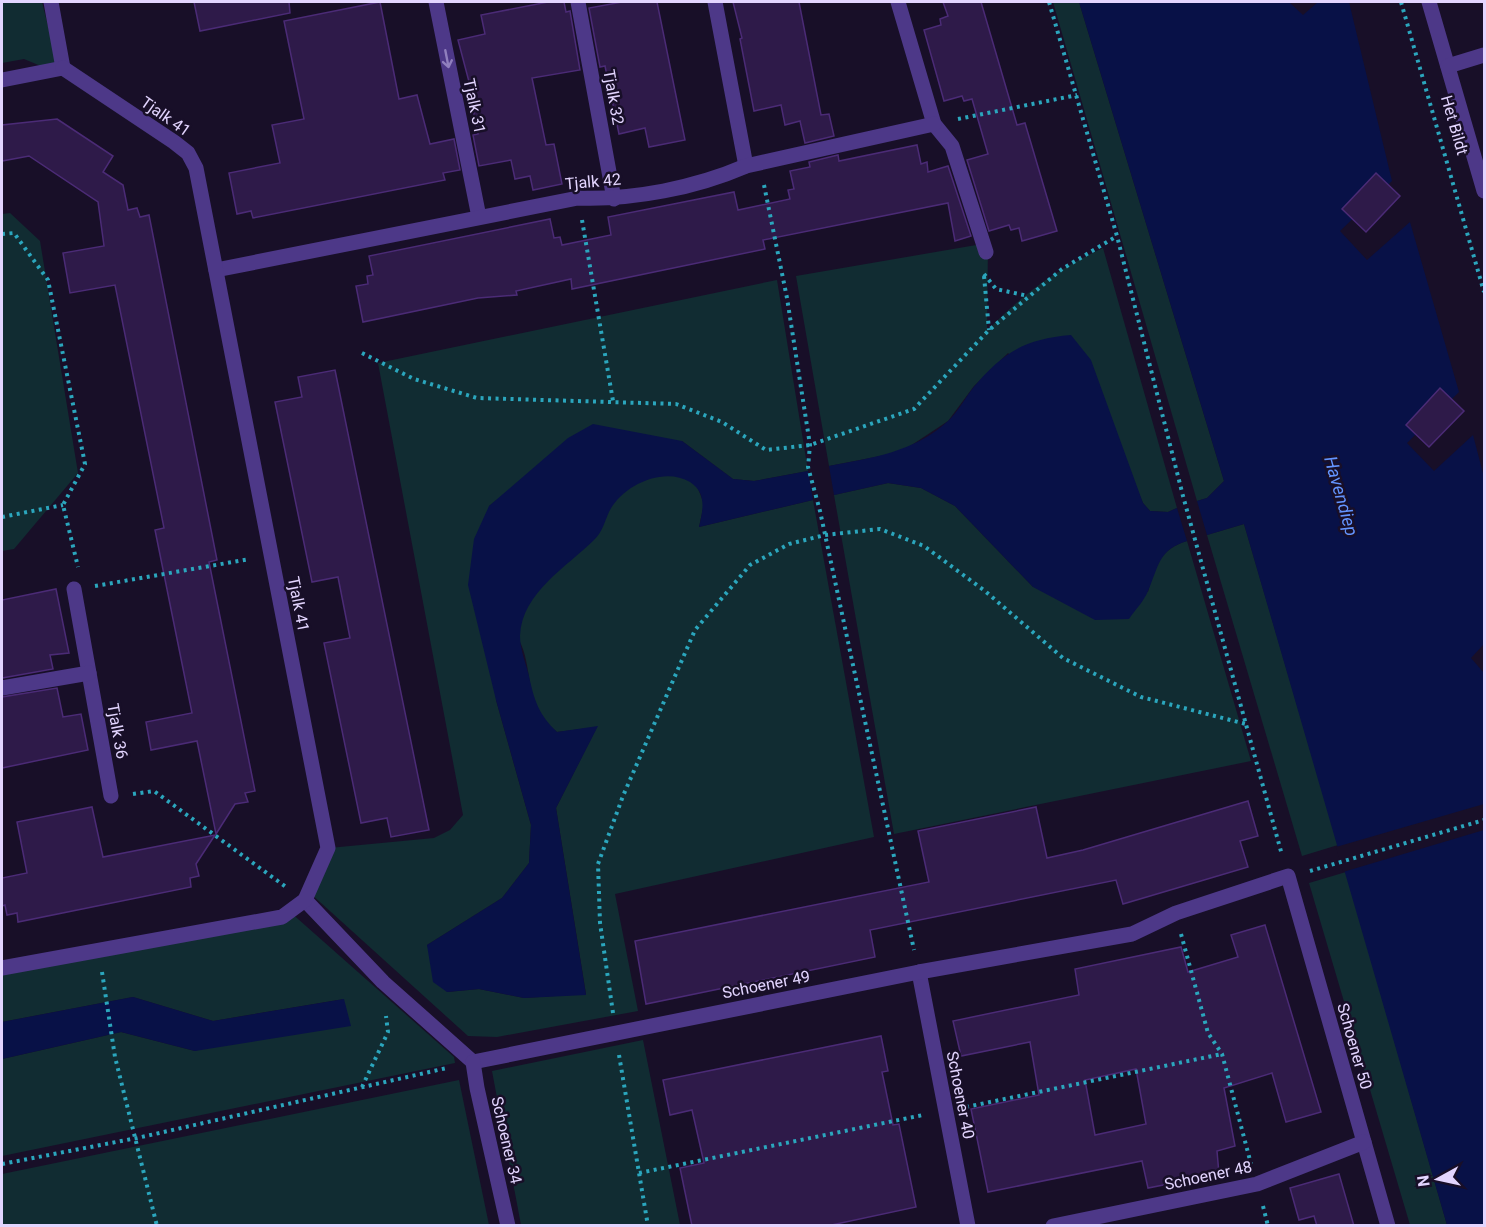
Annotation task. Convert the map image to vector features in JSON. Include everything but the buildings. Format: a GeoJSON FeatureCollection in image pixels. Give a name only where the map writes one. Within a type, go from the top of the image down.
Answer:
{"type":"FeatureCollection","features":[{"type":"Feature","properties":{"kind":"street"},"geometry":{"type":"LineString","coordinates":[[2,80],[63,68],[51,2]]}},
{"type":"Feature","properties":{"kind":"street","name":"Tjalk 31"},"geometry":{"type":"LineString","coordinates":[[435,2],[479,217]]}},
{"type":"Feature","properties":{"kind":"street","name":"Tjalk 32"},"geometry":{"type":"LineString","coordinates":[[578,2],[614,199]]}},
{"type":"Feature","properties":{"kind":"street"},"geometry":{"type":"LineString","coordinates":[[716,2],[752,165]]}},
{"type":"Feature","properties":{"kind":"street"},"geometry":{"type":"LineString","coordinates":[[898,2],[934,124],[952,147],[986,252]]}},
{"type":"Feature","properties":{"kind":"street","name":"Het Bildt"},"geometry":{"type":"LineString","coordinates":[[1429,2],[1485,191]]}},
{"type":"Feature","properties":{"kind":"street"},"geometry":{"type":"LineString","coordinates":[[1448,66],[1485,55]]}},
{"type":"Feature","properties":{"kind":"street","name":"Tjalk 41"},"geometry":{"type":"LineString","coordinates":[[63,68],[188,153],[196,168],[328,848],[305,900]]}},
{"type":"Feature","properties":{"kind":"street","name":"Tjalk 42"},"geometry":{"type":"LineString","coordinates":[[216,270],[578,198],[614,199],[721,177],[752,165],[934,124]]}},
{"type":"Feature","properties":{"kind":"street","name":"Tjalk 36"},"geometry":{"type":"LineString","coordinates":[[78,589],[89,673],[111,796]]}},
{"type":"Feature","properties":{"kind":"street"},"geometry":{"type":"LineString","coordinates":[[2,688],[89,673]]}},
{"type":"Feature","properties":{"kind":"street","name":"Schoener 49"},"geometry":{"type":"LineString","coordinates":[[474,1062],[919,972],[1132,934],[1176,913],[1288,876]]}},
{"type":"Feature","properties":{"kind":"street","name":"Schoener 50"},"geometry":{"type":"LineString","coordinates":[[1288,876],[1388,1226]]}},
{"type":"Feature","properties":{"kind":"street"},"geometry":{"type":"LineString","coordinates":[[2,968],[282,917],[305,900],[383,982],[474,1062]]}},
{"type":"Feature","properties":{"kind":"street","name":"Schoener 40"},"geometry":{"type":"LineString","coordinates":[[919,972],[968,1226]]}},
{"type":"Feature","properties":{"kind":"street","name":"Schoener 34"},"geometry":{"type":"LineString","coordinates":[[474,1062],[477,1088],[508,1226]]}},
{"type":"Feature","properties":{"kind":"street","name":"Schoener 48"},"geometry":{"type":"LineString","coordinates":[[1053,1226],[1257,1184],[1364,1142]]}},
{"type":"Feature","properties":{"kind":"path"},"geometry":{"type":"LineString","coordinates":[[1049,2],[1118,236],[1184,496],[1288,876]]}},
{"type":"Feature","properties":{"kind":"path","name":"Het Bildt"},"geometry":{"type":"LineString","coordinates":[[1401,2],[1485,292]]}},
{"type":"Feature","properties":{"kind":"path"},"geometry":{"type":"LineString","coordinates":[[934,124],[1077,95]]}},
{"type":"Feature","properties":{"kind":"path"},"geometry":{"type":"LineString","coordinates":[[752,165],[787,298],[810,445],[808,467],[820,511],[919,972]]}},
{"type":"Feature","properties":{"kind":"path"},"geometry":{"type":"LineString","coordinates":[[578,198],[613,401]]}},
{"type":"Feature","properties":{"kind":"path"},"geometry":{"type":"LineString","coordinates":[[2,234],[14,233],[48,280],[85,464],[63,505],[78,589],[271,555]]}},
{"type":"Feature","properties":{"kind":"path"},"geometry":{"type":"LineString","coordinates":[[362,352],[414,379],[477,398],[676,404],[722,422],[766,450],[810,445],[914,409],[989,330],[1029,296],[1062,269],[1118,236]]}},
{"type":"Feature","properties":{"kind":"path"},"geometry":{"type":"LineString","coordinates":[[986,252],[981,263],[989,330]]}},
{"type":"Feature","properties":{"kind":"path"},"geometry":{"type":"LineString","coordinates":[[984,275],[996,289],[1029,296]]}},
{"type":"Feature","properties":{"kind":"path"},"geometry":{"type":"LineString","coordinates":[[2,517],[63,505]]}},
{"type":"Feature","properties":{"kind":"path"},"geometry":{"type":"LineString","coordinates":[[648,1226],[600,923],[598,864],[663,701],[695,630],[750,565],[789,544],[825,535],[880,529],[924,546],[985,591],[1064,658],[1141,697],[1246,724]]}},
{"type":"Feature","properties":{"kind":"path"},"geometry":{"type":"LineString","coordinates":[[111,796],[154,791],[305,900]]}},
{"type":"Feature","properties":{"kind":"path"},"geometry":{"type":"LineString","coordinates":[[1314,870],[1485,820]]}},
{"type":"Feature","properties":{"kind":"path"},"geometry":{"type":"LineString","coordinates":[[1176,913],[1208,1033],[1221,1054],[1268,1226]]}},
{"type":"Feature","properties":{"kind":"path"},"geometry":{"type":"LineString","coordinates":[[361,1088],[387,1032],[383,982]]}},
{"type":"Feature","properties":{"kind":"path"},"geometry":{"type":"LineString","coordinates":[[104,996],[115,1057],[137,1138],[157,1226]]}},
{"type":"Feature","properties":{"kind":"path"},"geometry":{"type":"LineString","coordinates":[[2,1164],[137,1138],[474,1062]]}},
{"type":"Feature","properties":{"kind":"green space"},"geometry":{"type":"Polygon","coordinates":[[[2,2],[42,2],[60,74],[24,59],[2,63],[2,2]]]}},
{"type":"Feature","properties":{"kind":"green space"},"geometry":{"type":"Polygon","coordinates":[[[1053,2],[1079,2],[1224,481],[1207,498],[1197,501],[1053,2]]]}},
{"type":"Feature","properties":{"kind":"green space"},"geometry":{"type":"Polygon","coordinates":[[[10,213],[40,241],[78,473],[14,549],[2,551],[2,214],[10,213]]]}},
{"type":"Feature","properties":{"kind":"green space"},"geometry":{"type":"Polygon","coordinates":[[[988,243],[987,331],[1041,283],[1103,248],[1177,508],[1168,512],[1150,511],[1143,503],[1132,477],[1008,353],[974,386],[948,421],[901,452],[829,466],[796,276],[988,243]]]}},
{"type":"Feature","properties":{"kind":"green space"},"geometry":{"type":"Polygon","coordinates":[[[777,280],[808,471],[754,481],[733,479],[682,441],[507,492],[489,506],[496,700],[531,825],[529,863],[502,898],[427,945],[447,992],[479,989],[524,998],[586,994],[556,808],[597,727],[557,732],[545,721],[533,697],[522,645],[510,629],[576,478],[696,472],[697,486],[704,504],[699,527],[813,500],[874,837],[615,894],[638,1011],[497,1037],[468,1036],[310,893],[329,848],[434,838],[450,830],[463,815],[378,363],[777,280]]]}},
{"type":"Feature","properties":{"kind":"green space"},"geometry":{"type":"Polygon","coordinates":[[[888,483],[921,488],[955,506],[1033,587],[1148,592],[1160,560],[1170,549],[1187,541],[1251,761],[894,834],[834,495],[888,483]]]}},
{"type":"Feature","properties":{"kind":"green space"},"geometry":{"type":"Polygon","coordinates":[[[1244,524],[1338,845],[1302,856],[1207,535],[1244,524]]]}},
{"type":"Feature","properties":{"kind":"green space"},"geometry":{"type":"Polygon","coordinates":[[[1346,872],[1447,1225],[1410,1225],[1309,883],[1346,872]]]}},
{"type":"Feature","properties":{"kind":"green space"},"geometry":{"type":"Polygon","coordinates":[[[289,911],[454,1057],[455,1063],[2,1156],[2,1059],[121,1032],[195,1051],[344,999],[213,1021],[133,997],[2,1022],[2,974],[289,911]]]}},
{"type":"Feature","properties":{"kind":"green space"},"geometry":{"type":"Polygon","coordinates":[[[643,1040],[680,1225],[521,1225],[492,1071],[643,1040]]]}},
{"type":"Feature","properties":{"kind":"green space"},"geometry":{"type":"Polygon","coordinates":[[[459,1080],[489,1225],[2,1225],[2,1174],[459,1080]]]}},
{"type":"Feature","properties":{"kind":"water","name":"Havendiep"},"geometry":{"type":"Polygon","coordinates":[[[1079,2],[1289,2],[1303,15],[1318,2],[1349,2],[1392,181],[1340,231],[1367,260],[1410,222],[1459,392],[1407,443],[1434,471],[1473,435],[1484,477],[1484,644],[1471,658],[1484,673],[1484,1225],[1447,1225],[1244,524],[1207,535],[1197,501],[1207,498],[1224,481],[1079,2]]]}},
{"type":"Feature","properties":{"kind":"water"},"geometry":{"type":"Polygon","coordinates":[[[1071,335],[1091,360],[1143,503],[1150,511],[1168,512],[1177,508],[1187,541],[1165,554],[1146,595],[1129,619],[1095,620],[1033,587],[955,506],[921,488],[888,483],[834,495],[829,466],[892,452],[921,440],[935,432],[952,417],[973,388],[1005,356],[1040,340],[1071,335]]]}},
{"type":"Feature","properties":{"kind":"water"},"geometry":{"type":"Polygon","coordinates":[[[593,424],[682,441],[733,479],[754,481],[808,471],[813,500],[699,527],[702,502],[695,486],[680,478],[656,477],[633,486],[623,494],[615,502],[597,537],[537,593],[523,620],[520,636],[523,656],[538,707],[557,732],[598,726],[556,808],[586,995],[524,998],[479,989],[447,992],[433,982],[427,945],[502,898],[529,863],[531,825],[496,700],[468,585],[474,539],[489,506],[568,438],[593,424]]]}},
{"type":"Feature","properties":{"kind":"water"},"geometry":{"type":"Polygon","coordinates":[[[133,997],[213,1021],[344,999],[351,1026],[195,1051],[121,1032],[2,1059],[2,1022],[133,997]]]}},
{"type":"Feature","properties":{"kind":"pier"},"geometry":{"type":"Polygon","coordinates":[[[1484,804],[1484,830],[1343,872],[1336,847],[1484,804]]]}}]}
